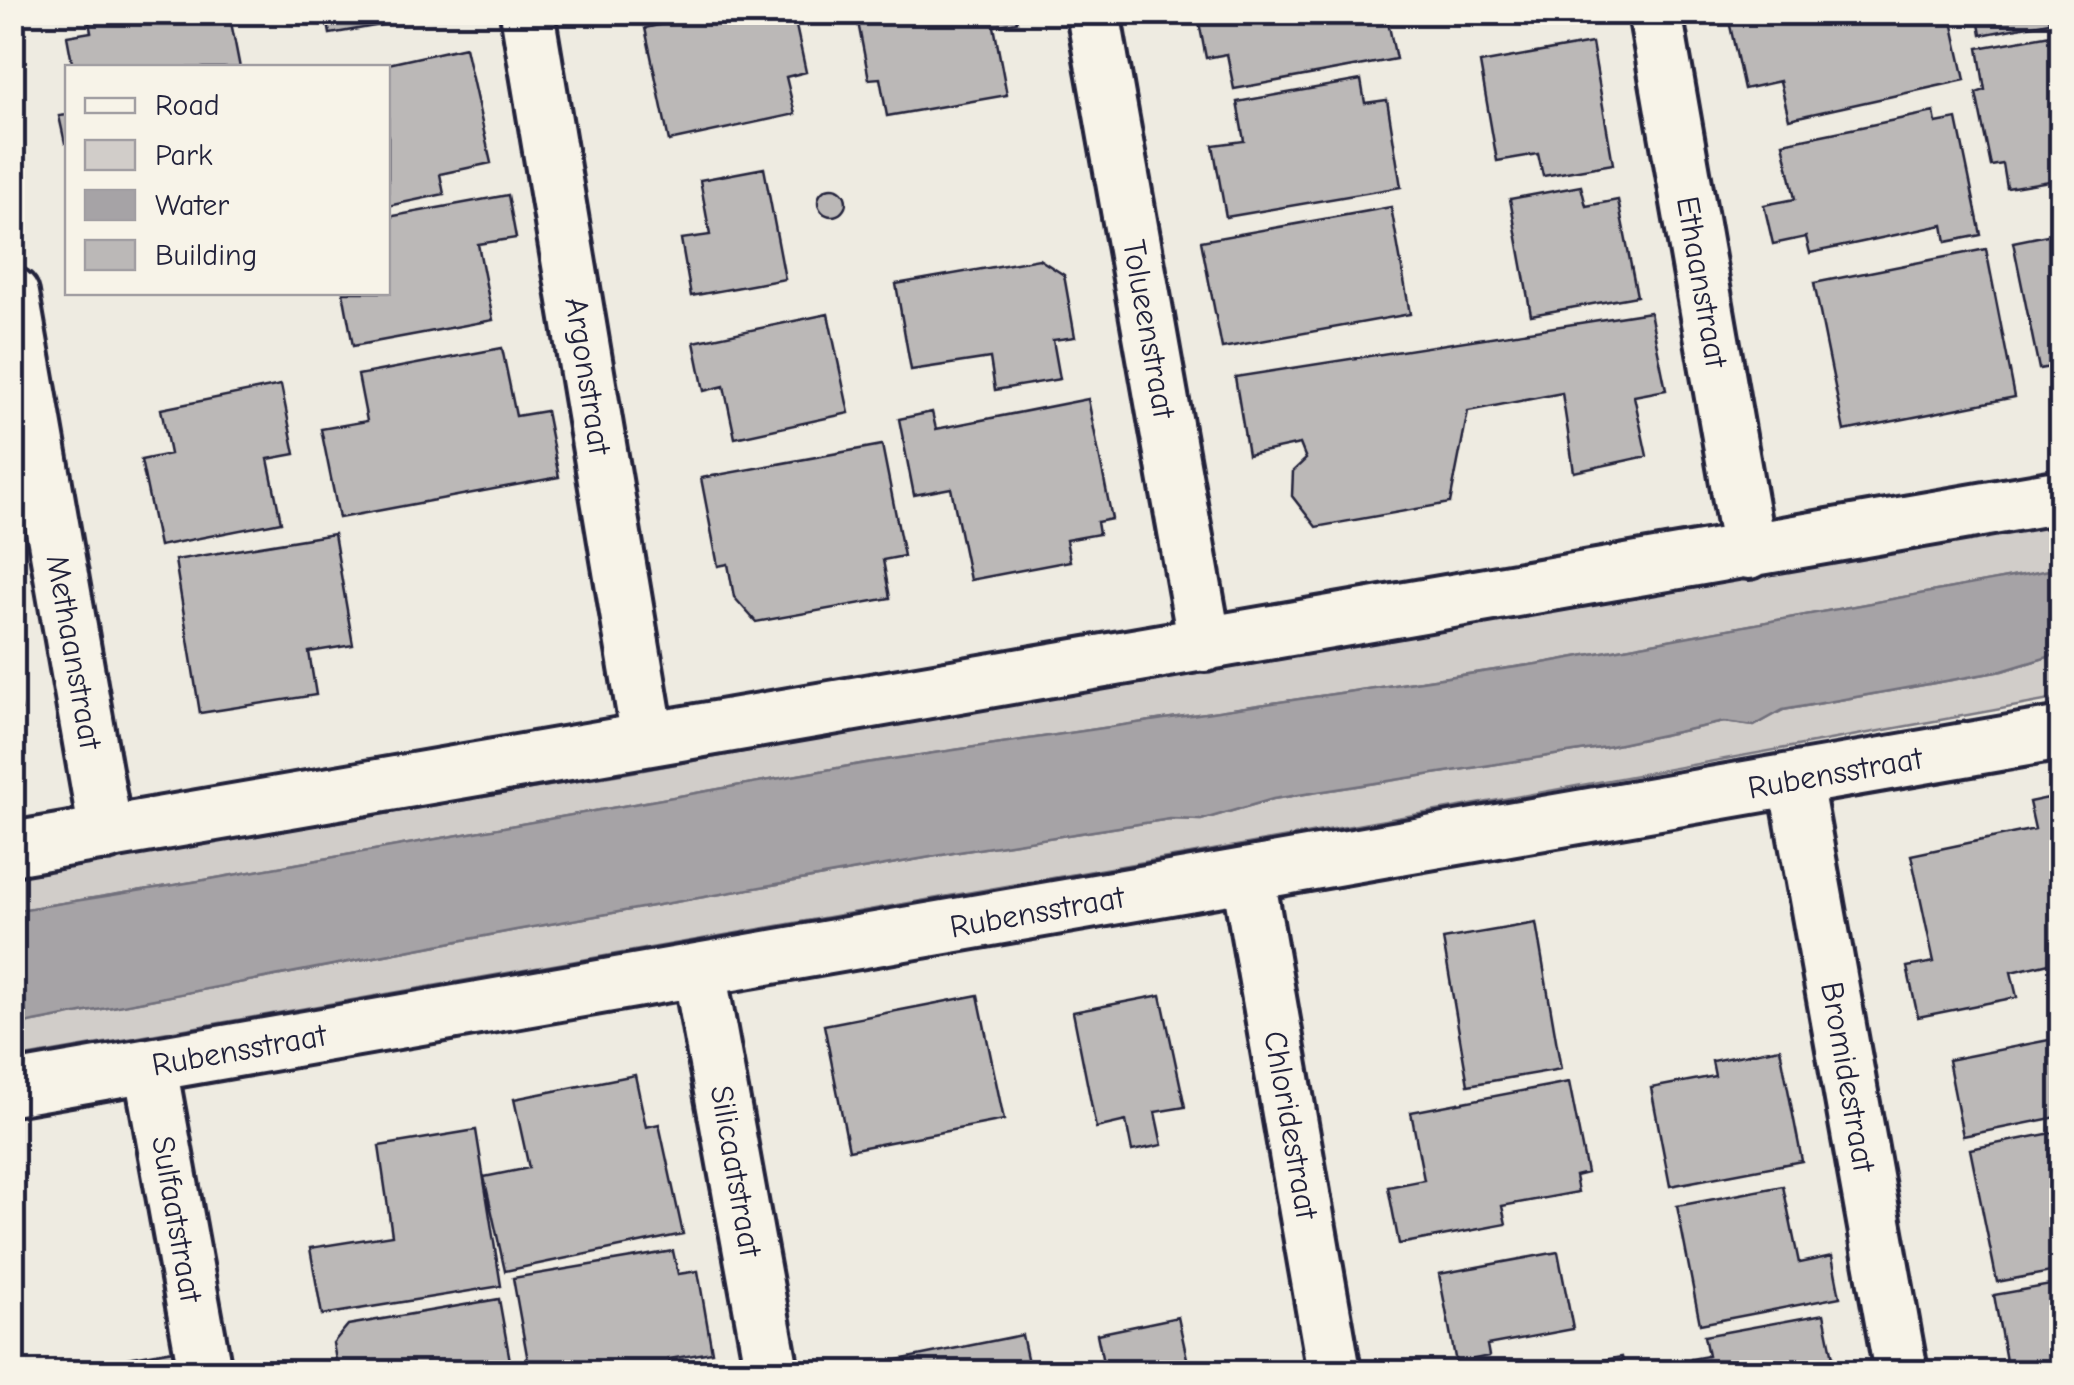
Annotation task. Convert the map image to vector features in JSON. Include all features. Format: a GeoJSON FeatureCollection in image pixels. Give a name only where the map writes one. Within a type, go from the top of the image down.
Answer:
{"type":"FeatureCollection","features":[{"type":"Feature","properties":{"kind":"street","name":"Argonstraat"},"geometry":{"type":"LineString","coordinates":[[527,12],[648,740]]}},
{"type":"Feature","properties":{"kind":"street","name":"Tolueenstraat"},"geometry":{"type":"LineString","coordinates":[[1093,12],[1204,645]]}},
{"type":"Feature","properties":{"kind":"street","name":"Ethaanstraat"},"geometry":{"type":"LineString","coordinates":[[1655,12],[1748,552]]}},
{"type":"Feature","properties":{"kind":"street","name":"Methaanstraat"},"geometry":{"type":"LineString","coordinates":[[12,294],[106,834]]}},
{"type":"Feature","properties":{"kind":"street"},"geometry":{"type":"LineString","coordinates":[[12,849],[2062,496]]}},
{"type":"Feature","properties":{"kind":"street","name":"Rubensstraat"},"geometry":{"type":"LineString","coordinates":[[12,1089],[2062,733]]}},
{"type":"Feature","properties":{"kind":"street","name":"Bromidestraat"},"geometry":{"type":"LineString","coordinates":[[1796,780],[1901,1372]]}},
{"type":"Feature","properties":{"kind":"street","name":"Chloridestraat"},"geometry":{"type":"LineString","coordinates":[[1248,876],[1334,1372]]}},
{"type":"Feature","properties":{"kind":"street","name":"Silicaatstraat"},"geometry":{"type":"LineString","coordinates":[[699,970],[772,1372]]}},
{"type":"Feature","properties":{"kind":"street","name":"Sulfaatstraat"},"geometry":{"type":"LineString","coordinates":[[150,1066],[205,1372]]}},
{"type":"Feature","properties":{"kind":"green space"},"geometry":{"type":"Polygon","coordinates":[[[2061,518],[2061,568],[1543,663],[866,763],[13,911],[13,876],[627,773],[1459,622],[2061,518]]]}},
{"type":"Feature","properties":{"kind":"green space"},"geometry":{"type":"Polygon","coordinates":[[[2061,653],[2061,698],[13,1059],[13,1026],[516,930],[959,852],[1170,819],[1201,820],[1273,799],[1606,747],[1724,722],[1754,726],[1783,710],[2002,671],[2061,653]]]}},
{"type":"Feature","properties":{"kind":"water"},"geometry":{"type":"Polygon","coordinates":[[[2061,568],[2061,653],[2002,671],[1783,710],[1754,726],[1724,722],[1606,747],[1273,799],[1201,820],[1170,819],[959,852],[516,930],[13,1026],[13,911],[866,763],[1543,663],[2061,568]]]}},
{"type":"Feature","properties":{"kind":"building"},"geometry":{"type":"Polygon","coordinates":[[[87,12],[229,12],[239,65],[72,65],[67,36],[91,32],[87,12]]]}},
{"type":"Feature","properties":{"kind":"building"},"geometry":{"type":"Polygon","coordinates":[[[326,12],[453,12],[330,34],[326,12]]]}},
{"type":"Feature","properties":{"kind":"building"},"geometry":{"type":"Polygon","coordinates":[[[718,12],[793,12],[806,72],[786,77],[795,114],[669,141],[645,28],[718,12]]]}},
{"type":"Feature","properties":{"kind":"building"},"geometry":{"type":"Polygon","coordinates":[[[856,12],[1015,12],[1017,22],[994,26],[1007,95],[887,116],[880,78],[869,79],[856,12]]]}},
{"type":"Feature","properties":{"kind":"building"},"geometry":{"type":"Polygon","coordinates":[[[1197,12],[1386,12],[1396,59],[1234,89],[1227,54],[1206,58],[1197,12]]]}},
{"type":"Feature","properties":{"kind":"building"},"geometry":{"type":"Polygon","coordinates":[[[1769,12],[1950,12],[1965,80],[1789,119],[1780,81],[1744,89],[1729,21],[1769,12]]]}},
{"type":"Feature","properties":{"kind":"building"},"geometry":{"type":"Polygon","coordinates":[[[1977,12],[2047,12],[2049,22],[1981,35],[1977,12]]]}},
{"type":"Feature","properties":{"kind":"building"},"geometry":{"type":"Polygon","coordinates":[[[2062,33],[2062,179],[2007,188],[2003,164],[1991,166],[1976,93],[1985,90],[1978,48],[2062,33]]]}},
{"type":"Feature","properties":{"kind":"building"},"geometry":{"type":"Polygon","coordinates":[[[1592,43],[1613,164],[1543,176],[1538,154],[1497,161],[1480,63],[1592,43]]]}},
{"type":"Feature","properties":{"kind":"building"},"geometry":{"type":"Polygon","coordinates":[[[465,47],[491,163],[440,174],[444,194],[390,206],[390,65],[384,65],[465,47]]]}},
{"type":"Feature","properties":{"kind":"building"},"geometry":{"type":"Polygon","coordinates":[[[1361,80],[1365,103],[1387,100],[1401,187],[1226,217],[1213,145],[1244,141],[1237,102],[1361,80]]]}},
{"type":"Feature","properties":{"kind":"building"},"geometry":{"type":"Polygon","coordinates":[[[1934,112],[1936,123],[1957,119],[1981,235],[1946,242],[1943,225],[1810,253],[1806,237],[1773,244],[1764,205],[1795,199],[1783,143],[1934,112]]]}},
{"type":"Feature","properties":{"kind":"building"},"geometry":{"type":"Polygon","coordinates":[[[65,115],[65,143],[59,116],[65,115]]]}},
{"type":"Feature","properties":{"kind":"building"},"geometry":{"type":"Polygon","coordinates":[[[764,168],[785,279],[691,296],[681,239],[710,235],[700,180],[764,168]]]}},
{"type":"Feature","properties":{"kind":"building"},"geometry":{"type":"Polygon","coordinates":[[[1581,186],[1586,206],[1618,200],[1637,296],[1531,315],[1510,199],[1581,186]]]}},
{"type":"Feature","properties":{"kind":"building"},"geometry":{"type":"Polygon","coordinates":[[[832,188],[842,192],[846,202],[842,212],[832,216],[822,212],[818,202],[822,192],[832,188]]]}},
{"type":"Feature","properties":{"kind":"building"},"geometry":{"type":"Polygon","coordinates":[[[508,195],[516,238],[478,244],[493,320],[353,346],[344,295],[390,295],[390,217],[508,195]]]}},
{"type":"Feature","properties":{"kind":"building"},"geometry":{"type":"Polygon","coordinates":[[[1391,207],[1410,314],[1222,348],[1201,241],[1391,207]]]}},
{"type":"Feature","properties":{"kind":"building"},"geometry":{"type":"Polygon","coordinates":[[[2062,232],[2062,365],[2039,369],[2013,242],[2062,232]]]}},
{"type":"Feature","properties":{"kind":"building"},"geometry":{"type":"Polygon","coordinates":[[[1986,249],[2015,397],[1844,431],[1814,283],[1986,249]]]}},
{"type":"Feature","properties":{"kind":"building"},"geometry":{"type":"Polygon","coordinates":[[[1039,259],[1064,275],[1075,337],[1053,340],[1060,379],[995,390],[990,358],[911,370],[896,284],[1039,259]]]}},
{"type":"Feature","properties":{"kind":"building"},"geometry":{"type":"Polygon","coordinates":[[[1650,312],[1666,390],[1634,396],[1647,456],[1574,472],[1562,393],[1468,411],[1450,503],[1316,527],[1292,496],[1293,471],[1306,459],[1300,444],[1248,455],[1235,377],[1650,312]]]}},
{"type":"Feature","properties":{"kind":"building"},"geometry":{"type":"Polygon","coordinates":[[[828,314],[849,413],[735,438],[724,386],[704,391],[694,342],[828,314]]]}},
{"type":"Feature","properties":{"kind":"building"},"geometry":{"type":"Polygon","coordinates":[[[502,348],[516,416],[546,411],[559,477],[339,518],[321,429],[367,421],[358,375],[502,348]]]}},
{"type":"Feature","properties":{"kind":"building"},"geometry":{"type":"Polygon","coordinates":[[[281,385],[295,454],[268,459],[281,522],[159,546],[141,460],[170,454],[161,409],[281,385]]]}},
{"type":"Feature","properties":{"kind":"building"},"geometry":{"type":"Polygon","coordinates":[[[1088,399],[1112,519],[1097,522],[1099,534],[1066,540],[1070,561],[970,580],[951,488],[914,495],[899,419],[932,412],[936,429],[1088,399]]]}},
{"type":"Feature","properties":{"kind":"building"},"geometry":{"type":"Polygon","coordinates":[[[882,445],[904,556],[883,560],[890,598],[756,622],[734,597],[728,564],[718,566],[701,478],[882,445]]]}},
{"type":"Feature","properties":{"kind":"building"},"geometry":{"type":"Polygon","coordinates":[[[334,534],[353,645],[309,652],[316,695],[200,713],[175,560],[334,534]]]}},
{"type":"Feature","properties":{"kind":"building"},"geometry":{"type":"Polygon","coordinates":[[[12,668],[21,710],[12,712],[12,668]]]}},
{"type":"Feature","properties":{"kind":"building"},"geometry":{"type":"Polygon","coordinates":[[[2062,795],[2062,960],[2011,972],[2017,997],[1918,1017],[1907,967],[1934,962],[1911,855],[2035,829],[2029,802],[2062,795]]]}},
{"type":"Feature","properties":{"kind":"building"},"geometry":{"type":"Polygon","coordinates":[[[1536,923],[1561,1069],[1468,1085],[1443,939],[1536,923]]]}},
{"type":"Feature","properties":{"kind":"building"},"geometry":{"type":"Polygon","coordinates":[[[978,995],[1004,1120],[849,1150],[824,1025],[978,995]]]}},
{"type":"Feature","properties":{"kind":"building"},"geometry":{"type":"Polygon","coordinates":[[[1161,995],[1185,1107],[1155,1112],[1162,1145],[1132,1151],[1126,1121],[1096,1128],[1073,1012],[1161,995]]]}},
{"type":"Feature","properties":{"kind":"building"},"geometry":{"type":"Polygon","coordinates":[[[2054,1039],[2062,1076],[2062,1116],[1963,1136],[1948,1060],[2054,1039]]]}},
{"type":"Feature","properties":{"kind":"building"},"geometry":{"type":"Polygon","coordinates":[[[1780,1048],[1802,1161],[1670,1186],[1651,1088],[1715,1076],[1712,1061],[1780,1048]]]}},
{"type":"Feature","properties":{"kind":"building"},"geometry":{"type":"Polygon","coordinates":[[[635,1075],[646,1127],[659,1124],[683,1234],[505,1271],[484,1177],[529,1168],[514,1099],[635,1075]]]}},
{"type":"Feature","properties":{"kind":"building"},"geometry":{"type":"Polygon","coordinates":[[[1569,1082],[1587,1173],[1575,1176],[1578,1192],[1502,1206],[1506,1224],[1399,1244],[1388,1187],[1424,1180],[1411,1112],[1569,1082]]]}},
{"type":"Feature","properties":{"kind":"building"},"geometry":{"type":"Polygon","coordinates":[[[476,1130],[501,1286],[322,1315],[310,1248],[392,1235],[379,1146],[476,1130]]]}},
{"type":"Feature","properties":{"kind":"building"},"geometry":{"type":"Polygon","coordinates":[[[2062,1131],[2062,1270],[1997,1282],[1970,1149],[2062,1131]]]}},
{"type":"Feature","properties":{"kind":"building"},"geometry":{"type":"Polygon","coordinates":[[[1783,1186],[1799,1263],[1832,1256],[1840,1297],[1700,1324],[1677,1206],[1783,1186]]]}},
{"type":"Feature","properties":{"kind":"building"},"geometry":{"type":"Polygon","coordinates":[[[673,1251],[678,1274],[698,1271],[712,1352],[669,1359],[672,1372],[530,1372],[513,1278],[673,1251]]]}},
{"type":"Feature","properties":{"kind":"building"},"geometry":{"type":"Polygon","coordinates":[[[1558,1252],[1573,1329],[1487,1345],[1489,1356],[1456,1363],[1439,1274],[1558,1252]]]}},
{"type":"Feature","properties":{"kind":"building"},"geometry":{"type":"Polygon","coordinates":[[[2062,1283],[2062,1372],[2008,1372],[1994,1295],[2062,1283]]]}},
{"type":"Feature","properties":{"kind":"building"},"geometry":{"type":"Polygon","coordinates":[[[499,1299],[512,1372],[338,1372],[333,1343],[348,1325],[499,1299]]]}},
{"type":"Feature","properties":{"kind":"building"},"geometry":{"type":"Polygon","coordinates":[[[1824,1314],[1833,1358],[1789,1367],[1790,1372],[1694,1372],[1691,1359],[1708,1356],[1704,1336],[1824,1314]]]}},
{"type":"Feature","properties":{"kind":"building"},"geometry":{"type":"Polygon","coordinates":[[[1178,1317],[1190,1372],[1105,1372],[1097,1334],[1178,1317]]]}},
{"type":"Feature","properties":{"kind":"building"},"geometry":{"type":"Polygon","coordinates":[[[1022,1335],[1030,1372],[864,1372],[863,1367],[1022,1335]]]}},
{"type":"Feature","properties":{"kind":"building"},"geometry":{"type":"Polygon","coordinates":[[[173,1350],[178,1372],[49,1372],[173,1350]]]}},
{"type":"Feature","properties":{"kind":"building"},"geometry":{"type":"Polygon","coordinates":[[[1622,1357],[1625,1372],[1562,1372],[1568,1366],[1622,1357]]]}}]}
